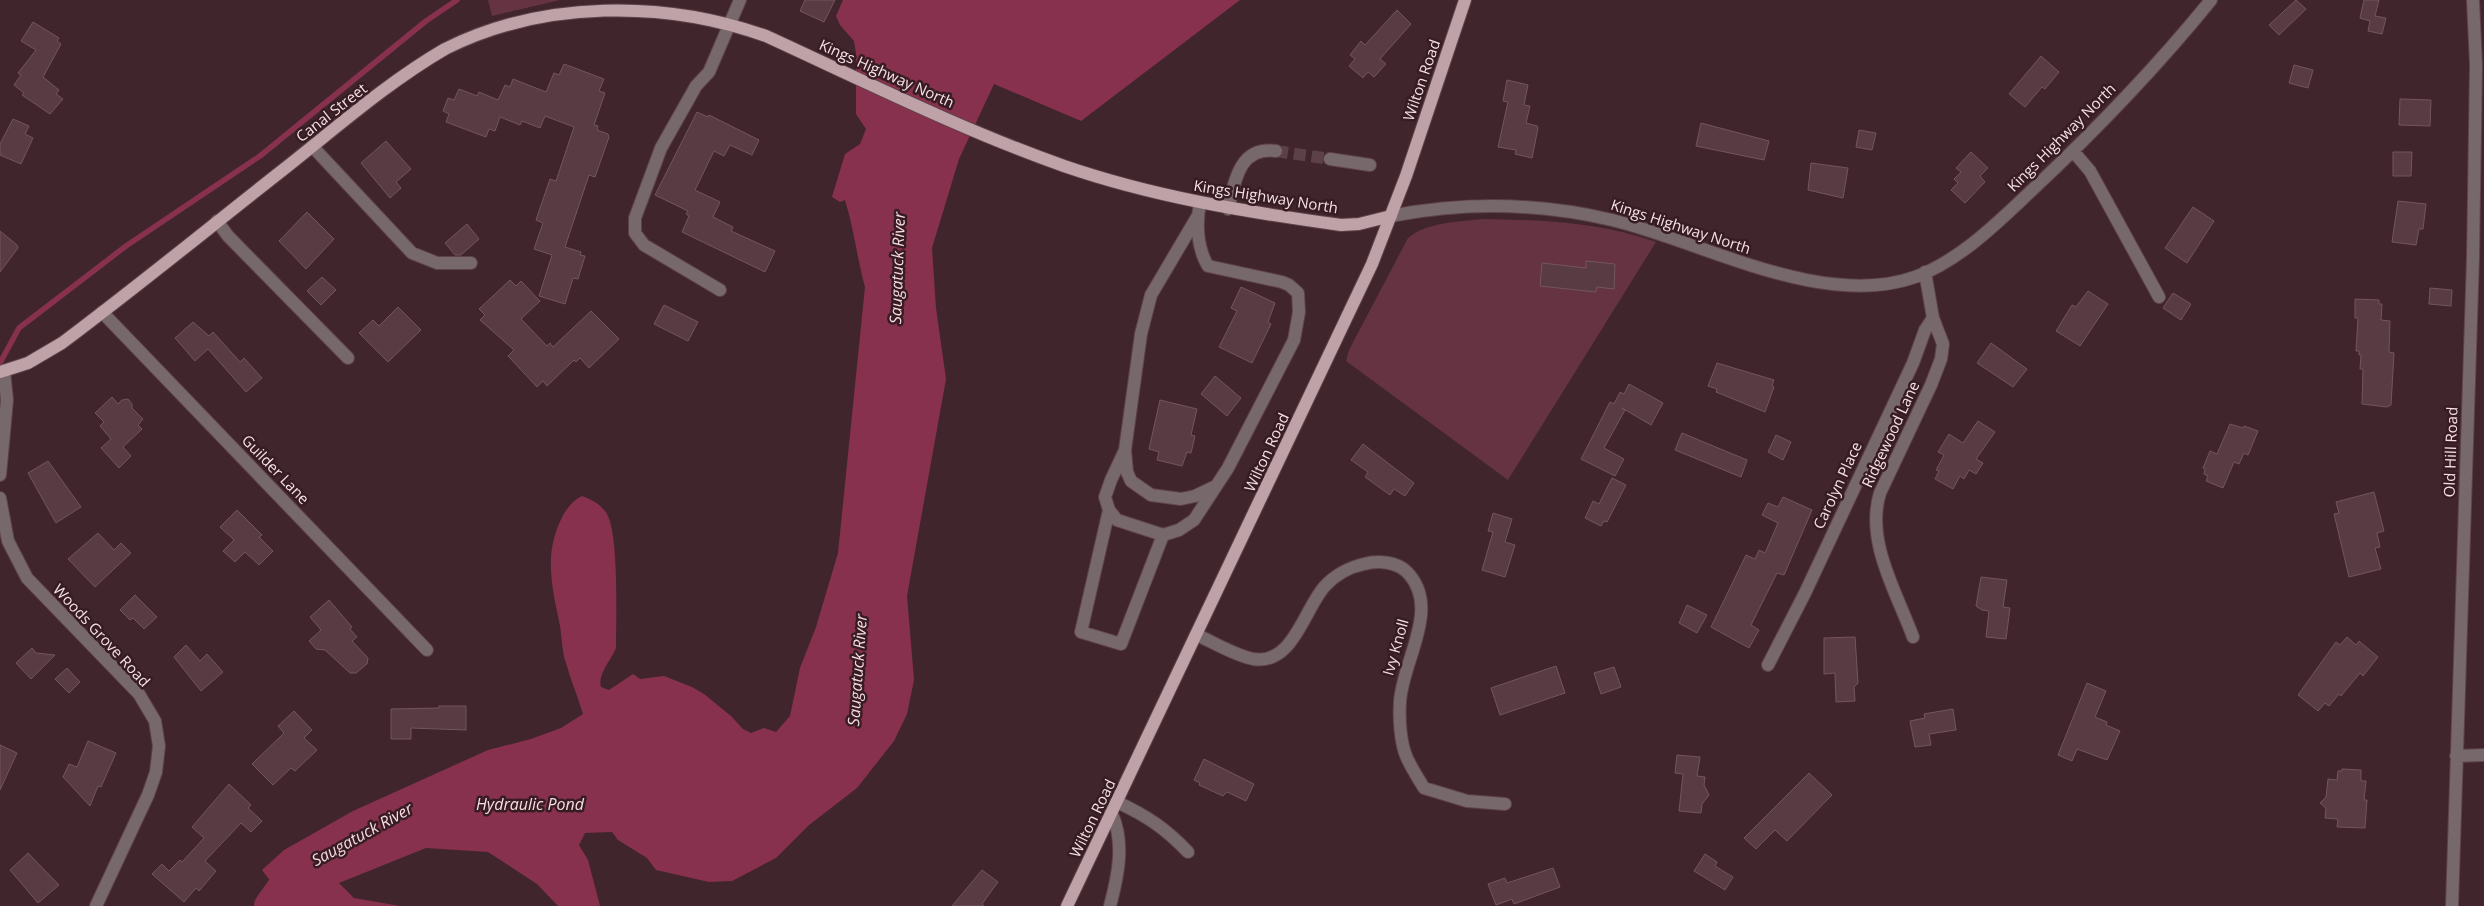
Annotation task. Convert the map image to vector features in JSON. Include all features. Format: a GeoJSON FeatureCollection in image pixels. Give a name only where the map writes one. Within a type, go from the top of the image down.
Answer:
{"type":"FeatureCollection","features":[{"type":"Feature","properties":{"kind":"main road","name":"Wilton Road"},"geometry":{"type":"LineString","coordinates":[[1067,906],[1361,288],[1391,216],[1465,0]]}},
{"type":"Feature","properties":{"kind":"main road","name":"Canal Street"},"geometry":{"type":"LineString","coordinates":[[2,371],[43,356],[410,72],[470,36],[518,20],[566,9],[627,5],[683,11],[730,23]]}},
{"type":"Feature","properties":{"kind":"main road","name":"Kings Highway North"},"geometry":{"type":"LineString","coordinates":[[730,23],[766,36],[983,134],[1056,163],[1102,178],[1228,209],[1341,225],[1359,224],[1391,216]]}},
{"type":"Feature","properties":{"kind":"street"},"geometry":{"type":"LineString","coordinates":[[720,290],[644,245],[635,233],[635,218],[661,148],[696,86],[710,72],[740,0]]}},
{"type":"Feature","properties":{"kind":"street","name":"Kings Highway North"},"geometry":{"type":"LineString","coordinates":[[1391,216],[1435,208],[1548,209],[1621,222],[1740,263],[1802,278],[1847,284],[1877,284],[1900,281],[1926,272],[1960,251],[1991,227],[2073,151],[2144,77],[2211,0]]}},
{"type":"Feature","properties":{"kind":"street","name":"Old Hill Road"},"geometry":{"type":"LineString","coordinates":[[2452,906],[2473,258],[2476,65],[2473,0]]}},
{"type":"Feature","properties":{"kind":"street"},"geometry":{"type":"LineString","coordinates":[[312,146],[412,254],[436,263],[471,264]]}},
{"type":"Feature","properties":{"kind":"street"},"geometry":{"type":"LineString","coordinates":[[1228,209],[1239,168],[1249,158],[1264,149],[1276,151]]}},
{"type":"Feature","properties":{"kind":"street"},"geometry":{"type":"LineString","coordinates":[[2073,151],[2090,171],[2159,297]]}},
{"type":"Feature","properties":{"kind":"street"},"geometry":{"type":"LineString","coordinates":[[1330,159],[1370,165]]}},
{"type":"Feature","properties":{"kind":"street"},"geometry":{"type":"LineString","coordinates":[[1125,450],[1105,497],[1109,510],[1117,520],[1163,535],[1179,530],[1194,520],[1228,468],[1294,340],[1298,327],[1299,303],[1294,289],[1282,282],[1208,266],[1201,254],[1197,217],[1200,203]]}},
{"type":"Feature","properties":{"kind":"street"},"geometry":{"type":"LineString","coordinates":[[1197,217],[1151,295],[1141,334],[1125,450],[1127,472],[1131,481],[1151,495],[1181,500],[1196,496],[1215,487]]}},
{"type":"Feature","properties":{"kind":"street"},"geometry":{"type":"LineString","coordinates":[[217,222],[228,236],[348,358]]}},
{"type":"Feature","properties":{"kind":"street","name":"Ridgewood Lane"},"geometry":{"type":"LineString","coordinates":[[1913,637],[1879,544],[1876,513],[1883,485],[1939,366],[1943,344],[1933,318],[1926,272]]}},
{"type":"Feature","properties":{"kind":"street","name":"Guilder Lane"},"geometry":{"type":"LineString","coordinates":[[102,312],[427,650]]}},
{"type":"Feature","properties":{"kind":"street","name":"Carolyn Place"},"geometry":{"type":"LineString","coordinates":[[1768,665],[1914,363],[1925,330],[1933,318]]}},
{"type":"Feature","properties":{"kind":"street"},"geometry":{"type":"LineString","coordinates":[[0,475],[7,400],[2,371]]}},
{"type":"Feature","properties":{"kind":"street","name":"Woods Grove Road"},"geometry":{"type":"LineString","coordinates":[[0,498],[8,541],[27,578],[139,694],[155,721],[159,746],[156,772],[148,795],[96,906]]}},
{"type":"Feature","properties":{"kind":"street"},"geometry":{"type":"LineString","coordinates":[[1109,510],[1081,632],[1121,644],[1163,535]]}},
{"type":"Feature","properties":{"kind":"street","name":"Ivy Knoll"},"geometry":{"type":"LineString","coordinates":[[1197,635],[1252,659],[1272,658],[1284,650],[1318,596],[1326,585],[1338,575],[1353,567],[1376,562],[1402,568],[1412,578],[1419,591],[1422,609],[1420,627],[1402,682],[1400,704],[1406,757],[1424,788],[1467,801],[1506,804]]}},
{"type":"Feature","properties":{"kind":"street"},"geometry":{"type":"LineString","coordinates":[[2456,756],[2484,755]]}},
{"type":"Feature","properties":{"kind":"street"},"geometry":{"type":"LineString","coordinates":[[1118,802],[1149,817],[1172,835],[1188,852]]}},
{"type":"Feature","properties":{"kind":"street"},"geometry":{"type":"LineString","coordinates":[[1110,906],[1116,883],[1120,844],[1118,828],[1112,814]]}},
{"type":"Feature","properties":{"kind":"shaded area"},"geometry":{"type":"Polygon","coordinates":[[[488,0],[560,0],[492,16],[488,0]]]}},
{"type":"Feature","properties":{"kind":"shaded area"},"geometry":{"type":"Polygon","coordinates":[[[1483,219],[1571,223],[1614,230],[1656,242],[1508,480],[1346,361],[1349,350],[1408,238],[1433,226],[1483,219]]]}},
{"type":"Feature","properties":{"kind":"water","name":"Hydraulic Pond"},"geometry":{"type":"Polygon","coordinates":[[[843,0],[1240,0],[1081,121],[994,84],[959,159],[932,248],[936,308],[946,379],[907,596],[914,680],[907,714],[894,741],[857,788],[809,825],[776,858],[732,881],[709,882],[656,870],[647,858],[618,840],[612,832],[585,833],[579,845],[588,860],[600,906],[558,906],[537,884],[488,852],[426,848],[339,883],[354,898],[400,906],[289,906],[262,870],[284,850],[353,811],[488,750],[531,739],[561,728],[583,714],[564,654],[551,575],[554,537],[565,511],[582,496],[596,503],[607,514],[611,525],[615,558],[616,648],[601,677],[601,687],[609,690],[633,674],[640,679],[664,676],[704,694],[731,716],[743,729],[751,733],[764,728],[776,732],[790,716],[800,668],[816,627],[838,553],[865,287],[845,200],[840,202],[832,197],[845,154],[860,144],[866,129],[856,114],[856,53],[854,41],[840,25],[836,16],[843,0]]]}},
{"type":"Feature","properties":{"kind":"building"},"geometry":{"type":"Polygon","coordinates":[[[805,0],[835,0],[824,22],[800,11],[805,0]]]}},
{"type":"Feature","properties":{"kind":"building"},"geometry":{"type":"Polygon","coordinates":[[[2296,0],[2306,9],[2279,35],[2269,25],[2296,0]]]}},
{"type":"Feature","properties":{"kind":"building"},"geometry":{"type":"Polygon","coordinates":[[[2364,0],[2379,0],[2375,16],[2386,18],[2382,34],[2368,31],[2370,21],[2360,18],[2364,0]]]}},
{"type":"Feature","properties":{"kind":"building"},"geometry":{"type":"Polygon","coordinates":[[[1397,10],[1411,24],[1380,59],[1386,64],[1374,77],[1368,72],[1363,78],[1349,66],[1355,59],[1350,55],[1361,41],[1365,45],[1397,10]]]}},
{"type":"Feature","properties":{"kind":"building"},"geometry":{"type":"Polygon","coordinates":[[[33,22],[59,38],[57,41],[61,44],[43,77],[59,90],[56,94],[63,99],[50,114],[22,95],[24,93],[14,85],[21,75],[18,73],[36,50],[21,41],[33,22]]]}},
{"type":"Feature","properties":{"kind":"building"},"geometry":{"type":"Polygon","coordinates":[[[2041,56],[2059,72],[2045,89],[2042,87],[2025,107],[2009,94],[2041,56]]]}},
{"type":"Feature","properties":{"kind":"building"},"geometry":{"type":"Polygon","coordinates":[[[564,64],[604,79],[599,91],[605,93],[594,125],[598,126],[597,130],[608,134],[609,137],[595,177],[589,175],[565,247],[581,252],[580,255],[585,256],[578,279],[573,278],[565,304],[539,296],[552,255],[534,249],[543,223],[536,220],[550,179],[556,181],[574,127],[545,116],[540,128],[522,121],[520,125],[500,117],[495,131],[489,129],[486,137],[446,122],[449,114],[443,111],[448,98],[454,100],[459,89],[477,96],[479,92],[498,100],[505,85],[510,87],[513,79],[546,92],[554,73],[559,75],[564,64]]]}},
{"type":"Feature","properties":{"kind":"building"},"geometry":{"type":"Polygon","coordinates":[[[2294,65],[2313,70],[2308,88],[2289,83],[2294,65]]]}},
{"type":"Feature","properties":{"kind":"building"},"geometry":{"type":"Polygon","coordinates":[[[1507,80],[1528,85],[1524,105],[1530,106],[1526,123],[1538,128],[1532,158],[1515,154],[1516,150],[1498,147],[1508,102],[1503,101],[1507,80]]]}},
{"type":"Feature","properties":{"kind":"building"},"geometry":{"type":"Polygon","coordinates":[[[2400,99],[2431,100],[2430,126],[2399,125],[2400,99]]]}},
{"type":"Feature","properties":{"kind":"building"},"geometry":{"type":"Polygon","coordinates":[[[697,112],[708,117],[709,115],[759,140],[752,155],[730,145],[724,156],[714,151],[695,190],[720,202],[713,217],[733,227],[731,231],[775,251],[765,272],[682,232],[689,216],[686,214],[688,211],[655,195],[697,112]]]}},
{"type":"Feature","properties":{"kind":"building"},"geometry":{"type":"Polygon","coordinates":[[[13,119],[29,126],[25,134],[33,138],[21,164],[0,155],[0,144],[13,119]]]}},
{"type":"Feature","properties":{"kind":"building"},"geometry":{"type":"Polygon","coordinates":[[[1701,123],[1769,141],[1764,160],[1696,146],[1701,123]]]}},
{"type":"Feature","properties":{"kind":"building"},"geometry":{"type":"Polygon","coordinates":[[[1859,130],[1876,133],[1872,150],[1856,147],[1859,130]]]}},
{"type":"Feature","properties":{"kind":"building"},"geometry":{"type":"Polygon","coordinates":[[[386,141],[411,169],[396,182],[401,188],[390,198],[361,163],[386,141]]]}},
{"type":"Feature","properties":{"kind":"building"},"geometry":{"type":"Polygon","coordinates":[[[1971,152],[1988,168],[1980,176],[1985,182],[1965,203],[1951,190],[1958,183],[1954,179],[1961,172],[1956,168],[1971,152]]]}},
{"type":"Feature","properties":{"kind":"building"},"geometry":{"type":"Polygon","coordinates":[[[2393,152],[2412,152],[2411,176],[2393,176],[2393,152]]]}},
{"type":"Feature","properties":{"kind":"building"},"geometry":{"type":"Polygon","coordinates":[[[1811,163],[1848,168],[1843,198],[1808,190],[1811,163]]]}},
{"type":"Feature","properties":{"kind":"building"},"geometry":{"type":"Polygon","coordinates":[[[2398,201],[2426,204],[2423,229],[2419,229],[2416,245],[2392,242],[2398,201]]]}},
{"type":"Feature","properties":{"kind":"building"},"geometry":{"type":"Polygon","coordinates":[[[2193,207],[2214,221],[2187,263],[2165,248],[2193,207]]]}},
{"type":"Feature","properties":{"kind":"building"},"geometry":{"type":"Polygon","coordinates":[[[307,212],[334,239],[306,269],[279,241],[307,212]]]}},
{"type":"Feature","properties":{"kind":"building"},"geometry":{"type":"Polygon","coordinates":[[[467,224],[479,239],[461,255],[455,255],[445,243],[467,224]]]}},
{"type":"Feature","properties":{"kind":"building"},"geometry":{"type":"Polygon","coordinates":[[[0,231],[18,248],[0,272],[0,231]]]}},
{"type":"Feature","properties":{"kind":"building"},"geometry":{"type":"Polygon","coordinates":[[[1586,261],[1615,264],[1614,289],[1597,287],[1596,292],[1540,286],[1542,263],[1586,268],[1586,261]]]}},
{"type":"Feature","properties":{"kind":"building"},"geometry":{"type":"Polygon","coordinates":[[[322,277],[336,290],[321,305],[307,291],[322,277]]]}},
{"type":"Feature","properties":{"kind":"building"},"geometry":{"type":"Polygon","coordinates":[[[510,280],[516,286],[521,281],[540,301],[521,319],[547,346],[550,343],[553,347],[591,311],[619,339],[589,368],[580,358],[576,362],[574,360],[547,386],[543,381],[537,387],[508,356],[514,350],[480,320],[485,315],[479,309],[510,280]]]}},
{"type":"Feature","properties":{"kind":"building"},"geometry":{"type":"Polygon","coordinates":[[[1241,287],[1275,303],[1268,322],[1271,324],[1252,363],[1219,347],[1237,311],[1231,308],[1241,287]]]}},
{"type":"Feature","properties":{"kind":"building"},"geometry":{"type":"Polygon","coordinates":[[[2430,288],[2452,290],[2451,306],[2429,304],[2430,288]]]}},
{"type":"Feature","properties":{"kind":"building"},"geometry":{"type":"Polygon","coordinates":[[[2088,291],[2108,304],[2080,346],[2056,331],[2072,305],[2076,307],[2088,291]]]}},
{"type":"Feature","properties":{"kind":"building"},"geometry":{"type":"Polygon","coordinates":[[[2173,293],[2191,304],[2181,320],[2163,308],[2173,293]]]}},
{"type":"Feature","properties":{"kind":"building"},"geometry":{"type":"Polygon","coordinates":[[[2355,299],[2379,300],[2379,304],[2382,304],[2381,320],[2390,321],[2389,352],[2394,353],[2391,405],[2387,407],[2362,404],[2363,369],[2360,369],[2361,355],[2359,355],[2359,351],[2356,351],[2358,318],[2355,318],[2355,299]]]}},
{"type":"Feature","properties":{"kind":"building"},"geometry":{"type":"Polygon","coordinates":[[[664,305],[698,322],[688,341],[654,324],[664,305]]]}},
{"type":"Feature","properties":{"kind":"building"},"geometry":{"type":"Polygon","coordinates":[[[398,307],[421,330],[388,362],[359,333],[373,320],[379,326],[398,307]]]}},
{"type":"Feature","properties":{"kind":"building"},"geometry":{"type":"Polygon","coordinates":[[[193,322],[209,336],[213,332],[240,362],[244,358],[262,378],[246,392],[208,349],[195,361],[175,338],[193,322]]]}},
{"type":"Feature","properties":{"kind":"building"},"geometry":{"type":"Polygon","coordinates":[[[1991,343],[2027,369],[2013,387],[1977,363],[1991,343]]]}},
{"type":"Feature","properties":{"kind":"building"},"geometry":{"type":"Polygon","coordinates":[[[1717,363],[1774,380],[1772,386],[1774,387],[1765,412],[1716,392],[1717,389],[1708,386],[1717,363]]]}},
{"type":"Feature","properties":{"kind":"building"},"geometry":{"type":"Polygon","coordinates":[[[1215,376],[1241,398],[1227,416],[1201,394],[1215,376]]]}},
{"type":"Feature","properties":{"kind":"building"},"geometry":{"type":"Polygon","coordinates":[[[1629,384],[1663,403],[1651,425],[1622,408],[1625,410],[1604,448],[1624,459],[1615,476],[1581,459],[1610,402],[1614,404],[1620,392],[1624,394],[1629,384]]]}},
{"type":"Feature","properties":{"kind":"building"},"geometry":{"type":"Polygon","coordinates":[[[112,397],[118,404],[122,400],[128,399],[132,404],[132,408],[143,419],[138,425],[142,429],[123,447],[131,456],[119,468],[101,448],[111,439],[100,426],[104,422],[95,413],[112,397]]]}},
{"type":"Feature","properties":{"kind":"building"},"geometry":{"type":"Polygon","coordinates":[[[1160,400],[1197,409],[1191,435],[1195,436],[1191,453],[1187,452],[1182,466],[1157,460],[1159,452],[1149,449],[1160,400]]]}},
{"type":"Feature","properties":{"kind":"building"},"geometry":{"type":"Polygon","coordinates":[[[1978,421],[1995,432],[1976,459],[1983,463],[1976,474],[1969,470],[1964,479],[1960,476],[1953,489],[1935,479],[1939,471],[1936,470],[1944,455],[1938,452],[1949,434],[1963,443],[1978,421]]]}},
{"type":"Feature","properties":{"kind":"building"},"geometry":{"type":"Polygon","coordinates":[[[2230,424],[2258,431],[2248,455],[2244,453],[2239,464],[2234,462],[2223,488],[2206,481],[2208,476],[2204,474],[2205,469],[2203,468],[2210,451],[2217,454],[2230,424]]]}},
{"type":"Feature","properties":{"kind":"building"},"geometry":{"type":"Polygon","coordinates":[[[1682,433],[1747,460],[1741,477],[1675,450],[1682,433]]]}},
{"type":"Feature","properties":{"kind":"building"},"geometry":{"type":"Polygon","coordinates":[[[1776,435],[1791,442],[1783,460],[1768,452],[1776,435]]]}},
{"type":"Feature","properties":{"kind":"building"},"geometry":{"type":"Polygon","coordinates":[[[1363,444],[1414,483],[1405,496],[1394,489],[1390,495],[1365,477],[1368,472],[1351,460],[1363,444]]]}},
{"type":"Feature","properties":{"kind":"building"},"geometry":{"type":"Polygon","coordinates":[[[48,461],[81,507],[56,523],[28,473],[48,461]]]}},
{"type":"Feature","properties":{"kind":"building"},"geometry":{"type":"Polygon","coordinates":[[[1612,478],[1626,485],[1607,522],[1604,521],[1601,526],[1585,518],[1593,501],[1599,504],[1612,478]]]}},
{"type":"Feature","properties":{"kind":"building"},"geometry":{"type":"Polygon","coordinates":[[[2374,492],[2384,531],[2377,533],[2380,547],[2375,548],[2381,569],[2349,577],[2334,514],[2339,513],[2336,502],[2374,492]]]}},
{"type":"Feature","properties":{"kind":"building"},"geometry":{"type":"Polygon","coordinates":[[[1783,497],[1812,510],[1784,575],[1777,573],[1751,625],[1759,630],[1749,648],[1711,627],[1746,555],[1755,559],[1759,550],[1765,553],[1778,523],[1762,515],[1768,503],[1778,507],[1783,497]]]}},
{"type":"Feature","properties":{"kind":"building"},"geometry":{"type":"Polygon","coordinates":[[[237,510],[262,535],[259,537],[273,551],[259,565],[245,552],[235,562],[223,551],[234,540],[220,527],[237,510]]]}},
{"type":"Feature","properties":{"kind":"building"},"geometry":{"type":"Polygon","coordinates":[[[1493,513],[1512,519],[1505,542],[1515,545],[1505,577],[1482,570],[1493,532],[1488,531],[1493,513]]]}},
{"type":"Feature","properties":{"kind":"building"},"geometry":{"type":"Polygon","coordinates":[[[98,533],[114,550],[121,543],[131,553],[95,587],[68,559],[98,533]]]}},
{"type":"Feature","properties":{"kind":"building"},"geometry":{"type":"Polygon","coordinates":[[[1981,577],[2007,580],[2003,607],[2010,608],[2006,639],[1986,637],[1989,611],[1982,610],[1976,606],[1981,577]]]}},
{"type":"Feature","properties":{"kind":"building"},"geometry":{"type":"Polygon","coordinates":[[[135,595],[157,617],[144,629],[133,618],[130,620],[120,610],[135,595]]]}},
{"type":"Feature","properties":{"kind":"building"},"geometry":{"type":"Polygon","coordinates":[[[329,600],[352,627],[350,629],[357,637],[352,641],[368,658],[367,664],[356,673],[350,673],[325,650],[316,649],[309,641],[321,630],[310,617],[329,600]]]}},
{"type":"Feature","properties":{"kind":"building"},"geometry":{"type":"Polygon","coordinates":[[[1687,605],[1707,615],[1697,633],[1679,623],[1687,605]]]}},
{"type":"Feature","properties":{"kind":"building"},"geometry":{"type":"Polygon","coordinates":[[[1855,637],[1858,683],[1854,687],[1855,701],[1836,702],[1835,673],[1824,674],[1824,638],[1855,637]]]}},
{"type":"Feature","properties":{"kind":"building"},"geometry":{"type":"Polygon","coordinates":[[[2347,637],[2356,645],[2359,641],[2378,657],[2363,676],[2360,673],[2341,696],[2339,694],[2329,706],[2325,703],[2318,711],[2298,695],[2336,642],[2340,645],[2347,637]]]}},
{"type":"Feature","properties":{"kind":"building"},"geometry":{"type":"Polygon","coordinates":[[[186,645],[200,661],[207,654],[223,672],[201,691],[174,657],[186,645]]]}},
{"type":"Feature","properties":{"kind":"building"},"geometry":{"type":"Polygon","coordinates":[[[32,648],[36,653],[55,655],[31,679],[16,663],[32,648]]]}},
{"type":"Feature","properties":{"kind":"building"},"geometry":{"type":"Polygon","coordinates":[[[1556,666],[1565,693],[1500,715],[1491,688],[1556,666]]]}},
{"type":"Feature","properties":{"kind":"building"},"geometry":{"type":"Polygon","coordinates":[[[1614,667],[1621,687],[1601,694],[1594,673],[1614,667]]]}},
{"type":"Feature","properties":{"kind":"building"},"geometry":{"type":"Polygon","coordinates":[[[67,668],[80,682],[69,693],[55,679],[67,668]]]}},
{"type":"Feature","properties":{"kind":"building"},"geometry":{"type":"Polygon","coordinates":[[[2087,683],[2106,691],[2095,717],[2107,722],[2106,725],[2120,731],[2107,760],[2077,749],[2072,761],[2058,755],[2087,683]]]}},
{"type":"Feature","properties":{"kind":"building"},"geometry":{"type":"Polygon","coordinates":[[[439,706],[466,706],[466,730],[411,728],[411,739],[391,739],[391,709],[439,708],[439,706]]]}},
{"type":"Feature","properties":{"kind":"building"},"geometry":{"type":"Polygon","coordinates":[[[1953,709],[1956,730],[1929,734],[1931,745],[1915,747],[1910,721],[1925,718],[1924,714],[1953,709]]]}},
{"type":"Feature","properties":{"kind":"building"},"geometry":{"type":"Polygon","coordinates":[[[294,711],[312,730],[304,738],[317,750],[295,771],[291,768],[273,785],[252,764],[284,733],[278,726],[294,711]]]}},
{"type":"Feature","properties":{"kind":"building"},"geometry":{"type":"Polygon","coordinates":[[[88,741],[116,753],[101,787],[98,786],[90,806],[63,777],[69,764],[77,767],[88,741]]]}},
{"type":"Feature","properties":{"kind":"building"},"geometry":{"type":"Polygon","coordinates":[[[0,745],[17,753],[0,790],[0,745]]]}},
{"type":"Feature","properties":{"kind":"building"},"geometry":{"type":"Polygon","coordinates":[[[1677,755],[1700,757],[1697,776],[1705,777],[1704,785],[1709,795],[1702,804],[1701,813],[1679,811],[1683,774],[1675,773],[1677,755]]]}},
{"type":"Feature","properties":{"kind":"building"},"geometry":{"type":"Polygon","coordinates":[[[1204,759],[1254,784],[1246,801],[1227,792],[1223,796],[1199,785],[1200,783],[1194,780],[1204,759]]]}},
{"type":"Feature","properties":{"kind":"building"},"geometry":{"type":"Polygon","coordinates":[[[2342,769],[2361,770],[2361,781],[2366,781],[2364,800],[2367,800],[2365,828],[2337,827],[2338,819],[2325,818],[2326,808],[2320,803],[2326,797],[2328,779],[2337,780],[2338,771],[2342,771],[2342,769]]]}},
{"type":"Feature","properties":{"kind":"building"},"geometry":{"type":"Polygon","coordinates":[[[1809,773],[1832,795],[1787,841],[1775,830],[1756,849],[1744,838],[1809,773]]]}},
{"type":"Feature","properties":{"kind":"building"},"geometry":{"type":"Polygon","coordinates":[[[229,784],[251,805],[248,808],[262,821],[251,832],[241,823],[205,861],[216,871],[199,891],[196,888],[184,902],[152,874],[162,864],[169,871],[180,860],[182,862],[204,838],[192,827],[229,784]]]}},
{"type":"Feature","properties":{"kind":"building"},"geometry":{"type":"Polygon","coordinates":[[[28,853],[59,885],[38,903],[10,870],[28,853]]]}},
{"type":"Feature","properties":{"kind":"building"},"geometry":{"type":"Polygon","coordinates":[[[1705,854],[1717,862],[1715,866],[1733,877],[1725,890],[1694,871],[1705,854]]]}},
{"type":"Feature","properties":{"kind":"building"},"geometry":{"type":"Polygon","coordinates":[[[1553,868],[1560,887],[1514,904],[1512,899],[1496,905],[1488,884],[1505,878],[1507,883],[1553,868]]]}},
{"type":"Feature","properties":{"kind":"building"},"geometry":{"type":"Polygon","coordinates":[[[982,870],[998,882],[982,904],[984,906],[952,906],[982,870]]]}},
{"type":"Feature","properties":{"kind":"waterway"},"geometry":{"type":"LineString","coordinates":[[0,363],[19,328],[126,246],[260,156],[426,21],[457,0]]}},
{"type":"Feature","properties":{"kind":"waterway","name":"Saugatuck River"},"geometry":{"type":"LineString","coordinates":[[270,906],[295,871],[310,862]]}},
{"type":"Feature","properties":{"kind":"tunnel"},"geometry":{"type":"LineString","coordinates":[[1276,151],[1330,159]]}}]}
